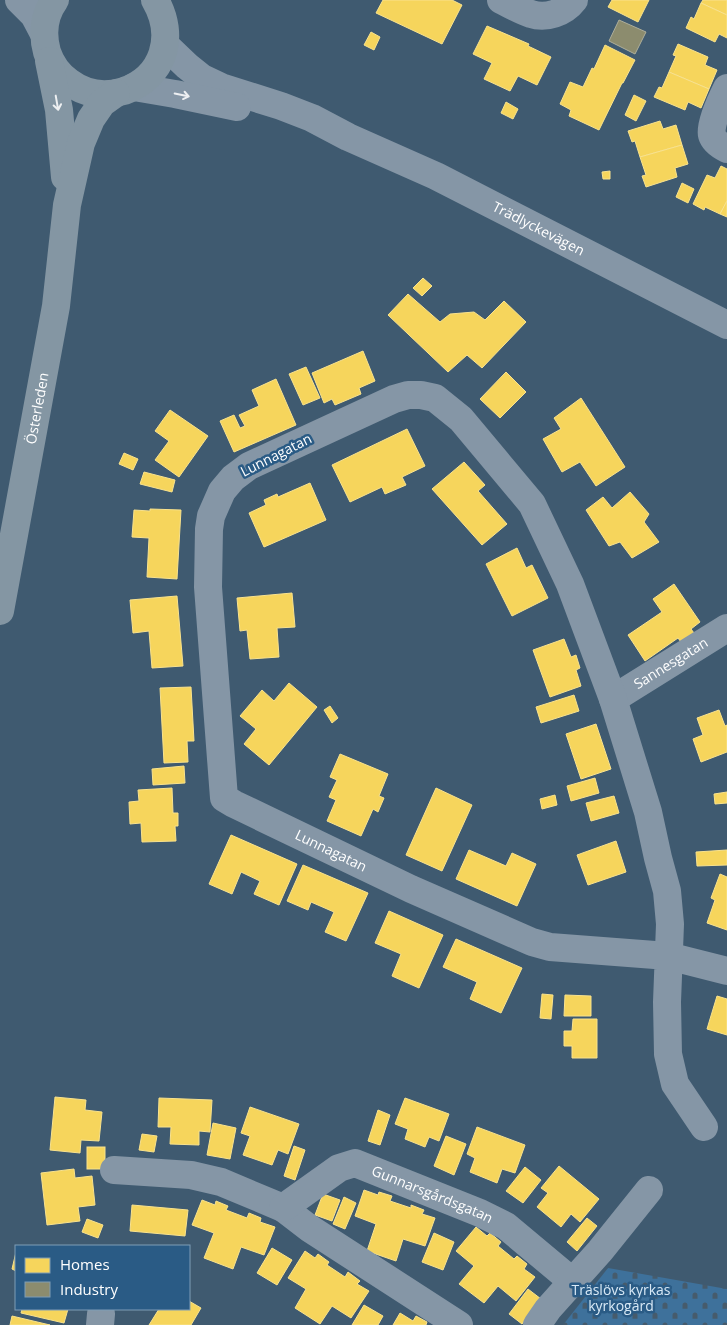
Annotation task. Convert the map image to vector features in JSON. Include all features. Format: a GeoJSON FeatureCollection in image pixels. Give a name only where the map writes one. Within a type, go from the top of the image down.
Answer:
{"type":"FeatureCollection","features":[{"type":"Feature","properties":{"kind":"main road"},"geometry":{"type":"LineString","coordinates":[[46,45],[48,13],[55,0]]}},
{"type":"Feature","properties":{"kind":"main road"},"geometry":{"type":"LineString","coordinates":[[125,90],[141,83],[154,69],[163,53],[166,30],[163,14],[156,0]]}},
{"type":"Feature","properties":{"kind":"main road","name":"Trädlyckevägen"},"geometry":{"type":"LineString","coordinates":[[46,45],[55,68],[75,87],[88,92],[102,94],[125,90]]}},
{"type":"Feature","properties":{"kind":"main road","name":"Österleden"},"geometry":{"type":"LineString","coordinates":[[46,45],[59,110],[67,205]]}},
{"type":"Feature","properties":{"kind":"main road","name":"Österleden"},"geometry":{"type":"LineString","coordinates":[[0,611],[56,306],[67,205],[81,143],[91,119],[102,103],[125,90]]}},
{"type":"Feature","properties":{"kind":"street","name":"Trädlyckevägen"},"geometry":{"type":"LineString","coordinates":[[19,0],[34,15],[46,45]]}},
{"type":"Feature","properties":{"kind":"street"},"geometry":{"type":"LineString","coordinates":[[501,0],[530,14],[540,16],[551,15],[565,10],[574,0]]}},
{"type":"Feature","properties":{"kind":"street","name":"Trädlyckevägen"},"geometry":{"type":"LineString","coordinates":[[165,44],[186,66],[202,78],[222,87],[312,118],[348,137],[436,176],[727,325]]}},
{"type":"Feature","properties":{"kind":"street"},"geometry":{"type":"LineString","coordinates":[[727,88],[712,128],[712,134],[716,142],[727,149]]}},
{"type":"Feature","properties":{"kind":"street","name":"Trädlyckevägen"},"geometry":{"type":"LineString","coordinates":[[125,90],[175,94],[264,113],[348,137]]}},
{"type":"Feature","properties":{"kind":"street","name":"Lunnagatan"},"geometry":{"type":"LineString","coordinates":[[668,956],[550,946],[532,942],[412,889],[224,798],[208,587],[209,529],[211,516],[222,491],[233,478],[249,466],[394,399],[408,395],[421,395],[435,398],[461,419],[532,504],[570,584],[613,699],[648,812],[667,891],[670,924],[667,1002],[668,1054],[675,1084],[704,1127]]}},
{"type":"Feature","properties":{"kind":"street","name":"Sannesgatan"},"geometry":{"type":"LineString","coordinates":[[613,699],[727,628]]}},
{"type":"Feature","properties":{"kind":"street"},"geometry":{"type":"LineString","coordinates":[[668,956],[727,971]]}},
{"type":"Feature","properties":{"kind":"street","name":"Gunnarsgårdsgatan"},"geometry":{"type":"LineString","coordinates":[[283,1208],[339,1168],[355,1163],[480,1213],[506,1226],[573,1282]]}},
{"type":"Feature","properties":{"kind":"street"},"geometry":{"type":"LineString","coordinates":[[114,1170],[191,1176],[221,1182],[283,1208],[309,1228],[459,1325]]}},
{"type":"Feature","properties":{"kind":"street"},"geometry":{"type":"LineString","coordinates":[[537,1325],[650,1190]]}},
{"type":"Feature","properties":{"kind":"green space","name":"Träslövs kyrkas kyrkogård"},"geometry":{"type":"Polygon","coordinates":[[[608,1268],[727,1289],[727,1325],[563,1325],[608,1268]]]}},
{"type":"Feature","properties":{"kind":"building: Homes"},"geometry":{"type":"Polygon","coordinates":[[[383,0],[452,0],[462,5],[442,44],[376,13],[383,0]]]}},
{"type":"Feature","properties":{"kind":"building: Homes"},"geometry":{"type":"Polygon","coordinates":[[[612,0],[649,0],[638,22],[608,7],[612,0]]]}},
{"type":"Feature","properties":{"kind":"building: Homes"},"geometry":{"type":"Polygon","coordinates":[[[703,0],[727,0],[727,15],[701,3],[703,0]]]}},
{"type":"Feature","properties":{"kind":"building: Homes"},"geometry":{"type":"Polygon","coordinates":[[[701,3],[727,15],[727,38],[719,34],[715,42],[686,28],[691,17],[694,19],[701,3]]]}},
{"type":"Feature","properties":{"kind":"building: Homes"},"geometry":{"type":"Polygon","coordinates":[[[487,26],[529,44],[528,46],[551,57],[537,85],[518,76],[510,91],[484,79],[492,63],[473,54],[487,26]]]}},
{"type":"Feature","properties":{"kind":"building: Homes"},"geometry":{"type":"Polygon","coordinates":[[[371,32],[380,37],[374,50],[364,45],[371,32]]]}},
{"type":"Feature","properties":{"kind":"building: Homes"},"geometry":{"type":"Polygon","coordinates":[[[678,44],[708,57],[705,65],[717,70],[709,89],[669,72],[676,56],[673,55],[678,44]]]}},
{"type":"Feature","properties":{"kind":"building: Homes"},"geometry":{"type":"Polygon","coordinates":[[[605,45],[635,60],[599,130],[569,116],[571,110],[560,104],[570,82],[583,87],[605,45]]]}},
{"type":"Feature","properties":{"kind":"building: Homes"},"geometry":{"type":"Polygon","coordinates":[[[669,72],[709,89],[701,108],[688,102],[685,110],[654,97],[659,87],[662,88],[669,72]]]}},
{"type":"Feature","properties":{"kind":"building: Homes"},"geometry":{"type":"Polygon","coordinates":[[[634,95],[646,101],[636,121],[625,115],[634,95]]]}},
{"type":"Feature","properties":{"kind":"building: Homes"},"geometry":{"type":"Polygon","coordinates":[[[506,102],[518,109],[513,119],[501,113],[506,102]]]}},
{"type":"Feature","properties":{"kind":"building: Homes"},"geometry":{"type":"Polygon","coordinates":[[[660,121],[663,129],[676,125],[682,145],[640,157],[635,141],[632,142],[628,131],[660,121]]]}},
{"type":"Feature","properties":{"kind":"building: Homes"},"geometry":{"type":"Polygon","coordinates":[[[682,145],[688,164],[675,168],[677,177],[646,187],[642,176],[646,175],[640,157],[682,145]]]}},
{"type":"Feature","properties":{"kind":"building: Homes"},"geometry":{"type":"Polygon","coordinates":[[[721,166],[727,169],[727,201],[720,214],[705,207],[704,210],[693,204],[707,175],[715,178],[721,166]]]}},
{"type":"Feature","properties":{"kind":"building: Homes"},"geometry":{"type":"Polygon","coordinates":[[[610,171],[610,179],[603,179],[602,172],[610,171]]]}},
{"type":"Feature","properties":{"kind":"building: Homes"},"geometry":{"type":"Polygon","coordinates":[[[682,183],[694,189],[688,203],[676,197],[682,183]]]}},
{"type":"Feature","properties":{"kind":"building: Homes"},"geometry":{"type":"Polygon","coordinates":[[[727,201],[727,217],[720,214],[727,201]]]}},
{"type":"Feature","properties":{"kind":"building: Homes"},"geometry":{"type":"Polygon","coordinates":[[[423,278],[432,286],[422,296],[413,288],[423,278]]]}},
{"type":"Feature","properties":{"kind":"building: Homes"},"geometry":{"type":"Polygon","coordinates":[[[408,294],[440,322],[450,314],[474,312],[485,320],[504,301],[526,322],[482,368],[467,355],[448,372],[388,315],[408,294]]]}},
{"type":"Feature","properties":{"kind":"building: Homes"},"geometry":{"type":"Polygon","coordinates":[[[363,351],[375,381],[359,388],[361,394],[335,405],[332,399],[324,403],[312,373],[363,351]]]}},
{"type":"Feature","properties":{"kind":"building: Homes"},"geometry":{"type":"Polygon","coordinates":[[[306,367],[320,398],[303,405],[289,374],[306,367]]]}},
{"type":"Feature","properties":{"kind":"building: Homes"},"geometry":{"type":"Polygon","coordinates":[[[506,372],[526,392],[500,418],[480,399],[506,372]]]}},
{"type":"Feature","properties":{"kind":"building: Homes"},"geometry":{"type":"Polygon","coordinates":[[[276,379],[296,425],[234,452],[220,421],[234,415],[240,428],[245,426],[239,415],[259,406],[252,390],[276,379]]]}},
{"type":"Feature","properties":{"kind":"building: Homes"},"geometry":{"type":"Polygon","coordinates":[[[581,398],[625,467],[596,486],[580,462],[562,472],[543,439],[561,429],[554,418],[581,398]]]}},
{"type":"Feature","properties":{"kind":"building: Homes"},"geometry":{"type":"Polygon","coordinates":[[[170,410],[208,436],[179,477],[155,460],[169,441],[155,431],[170,410]]]}},
{"type":"Feature","properties":{"kind":"building: Homes"},"geometry":{"type":"Polygon","coordinates":[[[407,429],[425,466],[402,477],[406,485],[385,494],[382,487],[350,502],[332,465],[407,429]]]}},
{"type":"Feature","properties":{"kind":"building: Homes"},"geometry":{"type":"Polygon","coordinates":[[[124,453],[138,459],[133,470],[119,464],[124,453]]]}},
{"type":"Feature","properties":{"kind":"building: Homes"},"geometry":{"type":"Polygon","coordinates":[[[464,462],[485,485],[478,491],[507,524],[482,545],[432,489],[464,462]]]}},
{"type":"Feature","properties":{"kind":"building: Homes"},"geometry":{"type":"Polygon","coordinates":[[[144,472],[175,480],[172,492],[140,484],[144,472]]]}},
{"type":"Feature","properties":{"kind":"building: Homes"},"geometry":{"type":"Polygon","coordinates":[[[310,483],[326,520],[264,547],[249,513],[266,505],[264,500],[277,494],[278,497],[310,483]]]}},
{"type":"Feature","properties":{"kind":"building: Homes"},"geometry":{"type":"Polygon","coordinates":[[[630,492],[649,514],[644,522],[659,542],[632,558],[620,542],[609,546],[586,510],[603,497],[612,508],[630,492]]]}},
{"type":"Feature","properties":{"kind":"building: Homes"},"geometry":{"type":"Polygon","coordinates":[[[150,509],[181,510],[177,579],[147,577],[149,538],[132,537],[134,510],[150,511],[150,509]]]}},
{"type":"Feature","properties":{"kind":"building: Homes"},"geometry":{"type":"Polygon","coordinates":[[[517,548],[526,568],[532,565],[548,598],[512,616],[486,564],[517,548]]]}},
{"type":"Feature","properties":{"kind":"building: Homes"},"geometry":{"type":"Polygon","coordinates":[[[674,584],[700,622],[691,629],[694,633],[681,642],[678,638],[645,661],[628,635],[662,612],[653,599],[674,584]]]}},
{"type":"Feature","properties":{"kind":"building: Homes"},"geometry":{"type":"Polygon","coordinates":[[[292,593],[295,627],[277,628],[279,657],[250,659],[247,630],[240,631],[237,598],[292,593]]]}},
{"type":"Feature","properties":{"kind":"building: Homes"},"geometry":{"type":"Polygon","coordinates":[[[177,596],[183,666],[152,668],[149,631],[133,633],[130,600],[177,596]]]}},
{"type":"Feature","properties":{"kind":"building: Homes"},"geometry":{"type":"Polygon","coordinates":[[[564,639],[571,657],[576,655],[580,668],[576,670],[581,686],[550,697],[533,650],[564,639]]]}},
{"type":"Feature","properties":{"kind":"building: Homes"},"geometry":{"type":"Polygon","coordinates":[[[289,683],[317,707],[269,765],[244,744],[256,729],[240,716],[262,690],[274,701],[289,683]]]}},
{"type":"Feature","properties":{"kind":"building: Homes"},"geometry":{"type":"Polygon","coordinates":[[[191,687],[194,741],[187,741],[188,762],[164,763],[160,688],[191,687]]]}},
{"type":"Feature","properties":{"kind":"building: Homes"},"geometry":{"type":"Polygon","coordinates":[[[574,695],[579,711],[541,723],[536,707],[574,695]]]}},
{"type":"Feature","properties":{"kind":"building: Homes"},"geometry":{"type":"Polygon","coordinates":[[[330,706],[338,718],[332,723],[324,710],[330,706]]]}},
{"type":"Feature","properties":{"kind":"building: Homes"},"geometry":{"type":"Polygon","coordinates":[[[719,710],[725,726],[727,725],[727,752],[701,762],[693,739],[703,735],[697,718],[719,710]]]}},
{"type":"Feature","properties":{"kind":"building: Homes"},"geometry":{"type":"Polygon","coordinates":[[[596,724],[611,769],[581,779],[566,734],[596,724]]]}},
{"type":"Feature","properties":{"kind":"building: Homes"},"geometry":{"type":"Polygon","coordinates":[[[340,754],[388,774],[379,796],[384,798],[378,812],[373,809],[361,836],[327,821],[336,800],[329,797],[337,780],[330,777],[340,754]]]}},
{"type":"Feature","properties":{"kind":"building: Homes"},"geometry":{"type":"Polygon","coordinates":[[[184,766],[185,783],[153,785],[152,769],[184,766]]]}},
{"type":"Feature","properties":{"kind":"building: Homes"},"geometry":{"type":"Polygon","coordinates":[[[595,778],[599,793],[571,801],[567,786],[595,778]]]}},
{"type":"Feature","properties":{"kind":"building: Homes"},"geometry":{"type":"Polygon","coordinates":[[[172,788],[173,813],[178,813],[178,826],[175,826],[176,841],[142,842],[141,823],[130,824],[129,802],[139,801],[138,790],[172,788]]]}},
{"type":"Feature","properties":{"kind":"building: Homes"},"geometry":{"type":"Polygon","coordinates":[[[436,788],[472,805],[442,871],[406,855],[436,788]]]}},
{"type":"Feature","properties":{"kind":"building: Homes"},"geometry":{"type":"Polygon","coordinates":[[[727,792],[727,803],[715,804],[714,794],[727,792]]]}},
{"type":"Feature","properties":{"kind":"building: Homes"},"geometry":{"type":"Polygon","coordinates":[[[555,795],[557,805],[542,809],[540,799],[555,795]]]}},
{"type":"Feature","properties":{"kind":"building: Homes"},"geometry":{"type":"Polygon","coordinates":[[[614,796],[619,813],[591,821],[586,803],[614,796]]]}},
{"type":"Feature","properties":{"kind":"building: Homes"},"geometry":{"type":"Polygon","coordinates":[[[231,835],[297,864],[279,905],[254,894],[260,881],[241,872],[232,894],[209,884],[231,835]]]}},
{"type":"Feature","properties":{"kind":"building: Homes"},"geometry":{"type":"Polygon","coordinates":[[[616,841],[626,872],[588,885],[577,855],[616,841]]]}},
{"type":"Feature","properties":{"kind":"building: Homes"},"geometry":{"type":"Polygon","coordinates":[[[469,850],[506,866],[512,853],[536,864],[517,906],[456,879],[469,850]]]}},
{"type":"Feature","properties":{"kind":"building: Homes"},"geometry":{"type":"Polygon","coordinates":[[[727,850],[727,865],[697,866],[696,852],[727,850]]]}},
{"type":"Feature","properties":{"kind":"building: Homes"},"geometry":{"type":"Polygon","coordinates":[[[303,865],[368,893],[346,941],[325,932],[334,912],[311,902],[308,910],[287,901],[303,865]]]}},
{"type":"Feature","properties":{"kind":"building: Homes"},"geometry":{"type":"Polygon","coordinates":[[[720,874],[727,877],[727,930],[707,923],[715,900],[711,898],[720,874]]]}},
{"type":"Feature","properties":{"kind":"building: Homes"},"geometry":{"type":"Polygon","coordinates":[[[389,911],[443,935],[419,988],[392,976],[401,954],[375,943],[389,911]]]}},
{"type":"Feature","properties":{"kind":"building: Homes"},"geometry":{"type":"Polygon","coordinates":[[[456,939],[522,968],[501,1013],[470,999],[477,982],[443,967],[456,939]]]}},
{"type":"Feature","properties":{"kind":"building: Homes"},"geometry":{"type":"Polygon","coordinates":[[[542,994],[553,995],[551,1019],[540,1018],[542,994]]]}},
{"type":"Feature","properties":{"kind":"building: Homes"},"geometry":{"type":"Polygon","coordinates":[[[565,995],[591,996],[591,1016],[564,1016],[565,995]]]}},
{"type":"Feature","properties":{"kind":"building: Homes"},"geometry":{"type":"Polygon","coordinates":[[[717,996],[727,999],[727,1035],[707,1029],[717,996]]]}},
{"type":"Feature","properties":{"kind":"building: Homes"},"geometry":{"type":"Polygon","coordinates":[[[573,1019],[597,1019],[597,1058],[572,1058],[572,1046],[564,1046],[564,1031],[572,1031],[573,1019]]]}},
{"type":"Feature","properties":{"kind":"building: Homes"},"geometry":{"type":"Polygon","coordinates":[[[55,1097],[86,1100],[85,1110],[102,1112],[99,1141],[81,1140],[80,1153],[50,1150],[55,1097]]]}},
{"type":"Feature","properties":{"kind":"building: Homes"},"geometry":{"type":"Polygon","coordinates":[[[159,1098],[212,1100],[210,1132],[199,1131],[199,1145],[170,1144],[171,1127],[158,1127],[159,1098]]]}},
{"type":"Feature","properties":{"kind":"building: Homes"},"geometry":{"type":"Polygon","coordinates":[[[405,1098],[449,1114],[439,1141],[429,1137],[425,1147],[405,1139],[408,1129],[395,1124],[405,1098]]]}},
{"type":"Feature","properties":{"kind":"building: Homes"},"geometry":{"type":"Polygon","coordinates":[[[250,1107],[299,1124],[288,1154],[278,1150],[272,1165],[243,1155],[250,1136],[241,1133],[250,1107]]]}},
{"type":"Feature","properties":{"kind":"building: Homes"},"geometry":{"type":"Polygon","coordinates":[[[378,1110],[390,1115],[380,1145],[368,1141],[378,1110]]]}},
{"type":"Feature","properties":{"kind":"building: Homes"},"geometry":{"type":"Polygon","coordinates":[[[213,1123],[236,1128],[230,1159],[207,1155],[213,1123]]]}},
{"type":"Feature","properties":{"kind":"building: Homes"},"geometry":{"type":"Polygon","coordinates":[[[477,1127],[525,1145],[515,1173],[502,1169],[497,1183],[470,1172],[475,1158],[467,1154],[477,1127]]]}},
{"type":"Feature","properties":{"kind":"building: Homes"},"geometry":{"type":"Polygon","coordinates":[[[142,1134],[157,1136],[154,1152],[139,1150],[142,1134]]]}},
{"type":"Feature","properties":{"kind":"building: Homes"},"geometry":{"type":"Polygon","coordinates":[[[446,1136],[466,1144],[454,1175],[434,1166],[446,1136]]]}},
{"type":"Feature","properties":{"kind":"building: Homes"},"geometry":{"type":"Polygon","coordinates":[[[294,1146],[305,1150],[295,1180],[284,1176],[294,1146]]]}},
{"type":"Feature","properties":{"kind":"building: Homes"},"geometry":{"type":"Polygon","coordinates":[[[87,1147],[105,1147],[105,1169],[87,1169],[87,1147]]]}},
{"type":"Feature","properties":{"kind":"building: Homes"},"geometry":{"type":"Polygon","coordinates":[[[559,1166],[599,1199],[580,1222],[571,1214],[561,1227],[537,1207],[548,1193],[541,1188],[559,1166]]]}},
{"type":"Feature","properties":{"kind":"building: Homes"},"geometry":{"type":"Polygon","coordinates":[[[525,1167],[541,1180],[523,1203],[506,1191],[525,1167]]]}},
{"type":"Feature","properties":{"kind":"building: Homes"},"geometry":{"type":"Polygon","coordinates":[[[74,1169],[75,1178],[92,1176],[95,1205],[78,1207],[80,1221],[47,1225],[41,1173],[74,1169]]]}},
{"type":"Feature","properties":{"kind":"building: Homes"},"geometry":{"type":"Polygon","coordinates":[[[364,1190],[378,1195],[379,1192],[392,1196],[390,1201],[411,1208],[411,1205],[424,1210],[422,1214],[435,1218],[425,1246],[403,1239],[396,1261],[367,1251],[376,1224],[355,1216],[364,1190]]]}},
{"type":"Feature","properties":{"kind":"building: Homes"},"geometry":{"type":"Polygon","coordinates":[[[323,1194],[340,1200],[332,1221],[315,1215],[323,1194]]]}},
{"type":"Feature","properties":{"kind":"building: Homes"},"geometry":{"type":"Polygon","coordinates":[[[344,1197],[356,1203],[345,1229],[333,1224],[344,1197]]]}},
{"type":"Feature","properties":{"kind":"building: Homes"},"geometry":{"type":"Polygon","coordinates":[[[202,1200],[215,1205],[216,1201],[228,1206],[226,1210],[247,1218],[249,1213],[261,1218],[260,1222],[275,1227],[264,1255],[241,1247],[233,1269],[204,1258],[214,1233],[192,1225],[202,1200]]]}},
{"type":"Feature","properties":{"kind":"building: Homes"},"geometry":{"type":"Polygon","coordinates":[[[132,1205],[188,1210],[185,1236],[130,1231],[132,1205]]]}},
{"type":"Feature","properties":{"kind":"building: Homes"},"geometry":{"type":"Polygon","coordinates":[[[587,1218],[597,1226],[577,1251],[567,1242],[587,1218]]]}},
{"type":"Feature","properties":{"kind":"building: Homes"},"geometry":{"type":"Polygon","coordinates":[[[87,1219],[103,1225],[98,1238],[82,1232],[87,1219]]]}},
{"type":"Feature","properties":{"kind":"building: Homes"},"geometry":{"type":"Polygon","coordinates":[[[476,1227],[487,1236],[490,1233],[501,1242],[498,1246],[514,1259],[517,1256],[527,1264],[524,1269],[535,1277],[516,1301],[498,1286],[484,1303],[459,1284],[474,1266],[456,1251],[476,1227]]]}},
{"type":"Feature","properties":{"kind":"building: Homes"},"geometry":{"type":"Polygon","coordinates":[[[434,1233],[454,1242],[443,1270],[422,1262],[434,1233]]]}},
{"type":"Feature","properties":{"kind":"building: Homes"},"geometry":{"type":"Polygon","coordinates":[[[272,1248],[292,1260],[277,1285],[257,1273],[272,1248]]]}},
{"type":"Feature","properties":{"kind":"building: Homes"},"geometry":{"type":"Polygon","coordinates":[[[305,1251],[315,1258],[318,1254],[329,1262],[327,1265],[345,1277],[348,1272],[360,1281],[357,1284],[369,1291],[351,1318],[332,1306],[320,1324],[295,1308],[306,1289],[288,1278],[305,1251]]]}},
{"type":"Feature","properties":{"kind":"building: Homes"},"geometry":{"type":"Polygon","coordinates":[[[15,1256],[15,1270],[12,1269],[15,1256]]]}},
{"type":"Feature","properties":{"kind":"building: Homes"},"geometry":{"type":"Polygon","coordinates":[[[528,1289],[541,1299],[522,1324],[509,1314],[528,1289]]]}},
{"type":"Feature","properties":{"kind":"building: Homes"},"geometry":{"type":"Polygon","coordinates":[[[190,1302],[201,1308],[191,1325],[149,1325],[158,1310],[190,1310],[190,1302]]]}},
{"type":"Feature","properties":{"kind":"building: Homes"},"geometry":{"type":"Polygon","coordinates":[[[364,1305],[383,1316],[378,1325],[352,1325],[364,1305]]]}},
{"type":"Feature","properties":{"kind":"building: Homes"},"geometry":{"type":"Polygon","coordinates":[[[22,1310],[68,1310],[64,1323],[21,1313],[22,1310]]]}},
{"type":"Feature","properties":{"kind":"building: Homes"},"geometry":{"type":"Polygon","coordinates":[[[400,1313],[413,1321],[416,1316],[427,1322],[426,1325],[393,1325],[400,1313]]]}},
{"type":"Feature","properties":{"kind":"building: Homes"},"geometry":{"type":"Polygon","coordinates":[[[12,1316],[50,1325],[10,1325],[12,1316]]]}},
{"type":"Feature","properties":{"kind":"building: Industry"},"geometry":{"type":"Polygon","coordinates":[[[619,20],[646,32],[635,54],[609,41],[619,20]]]}}]}
